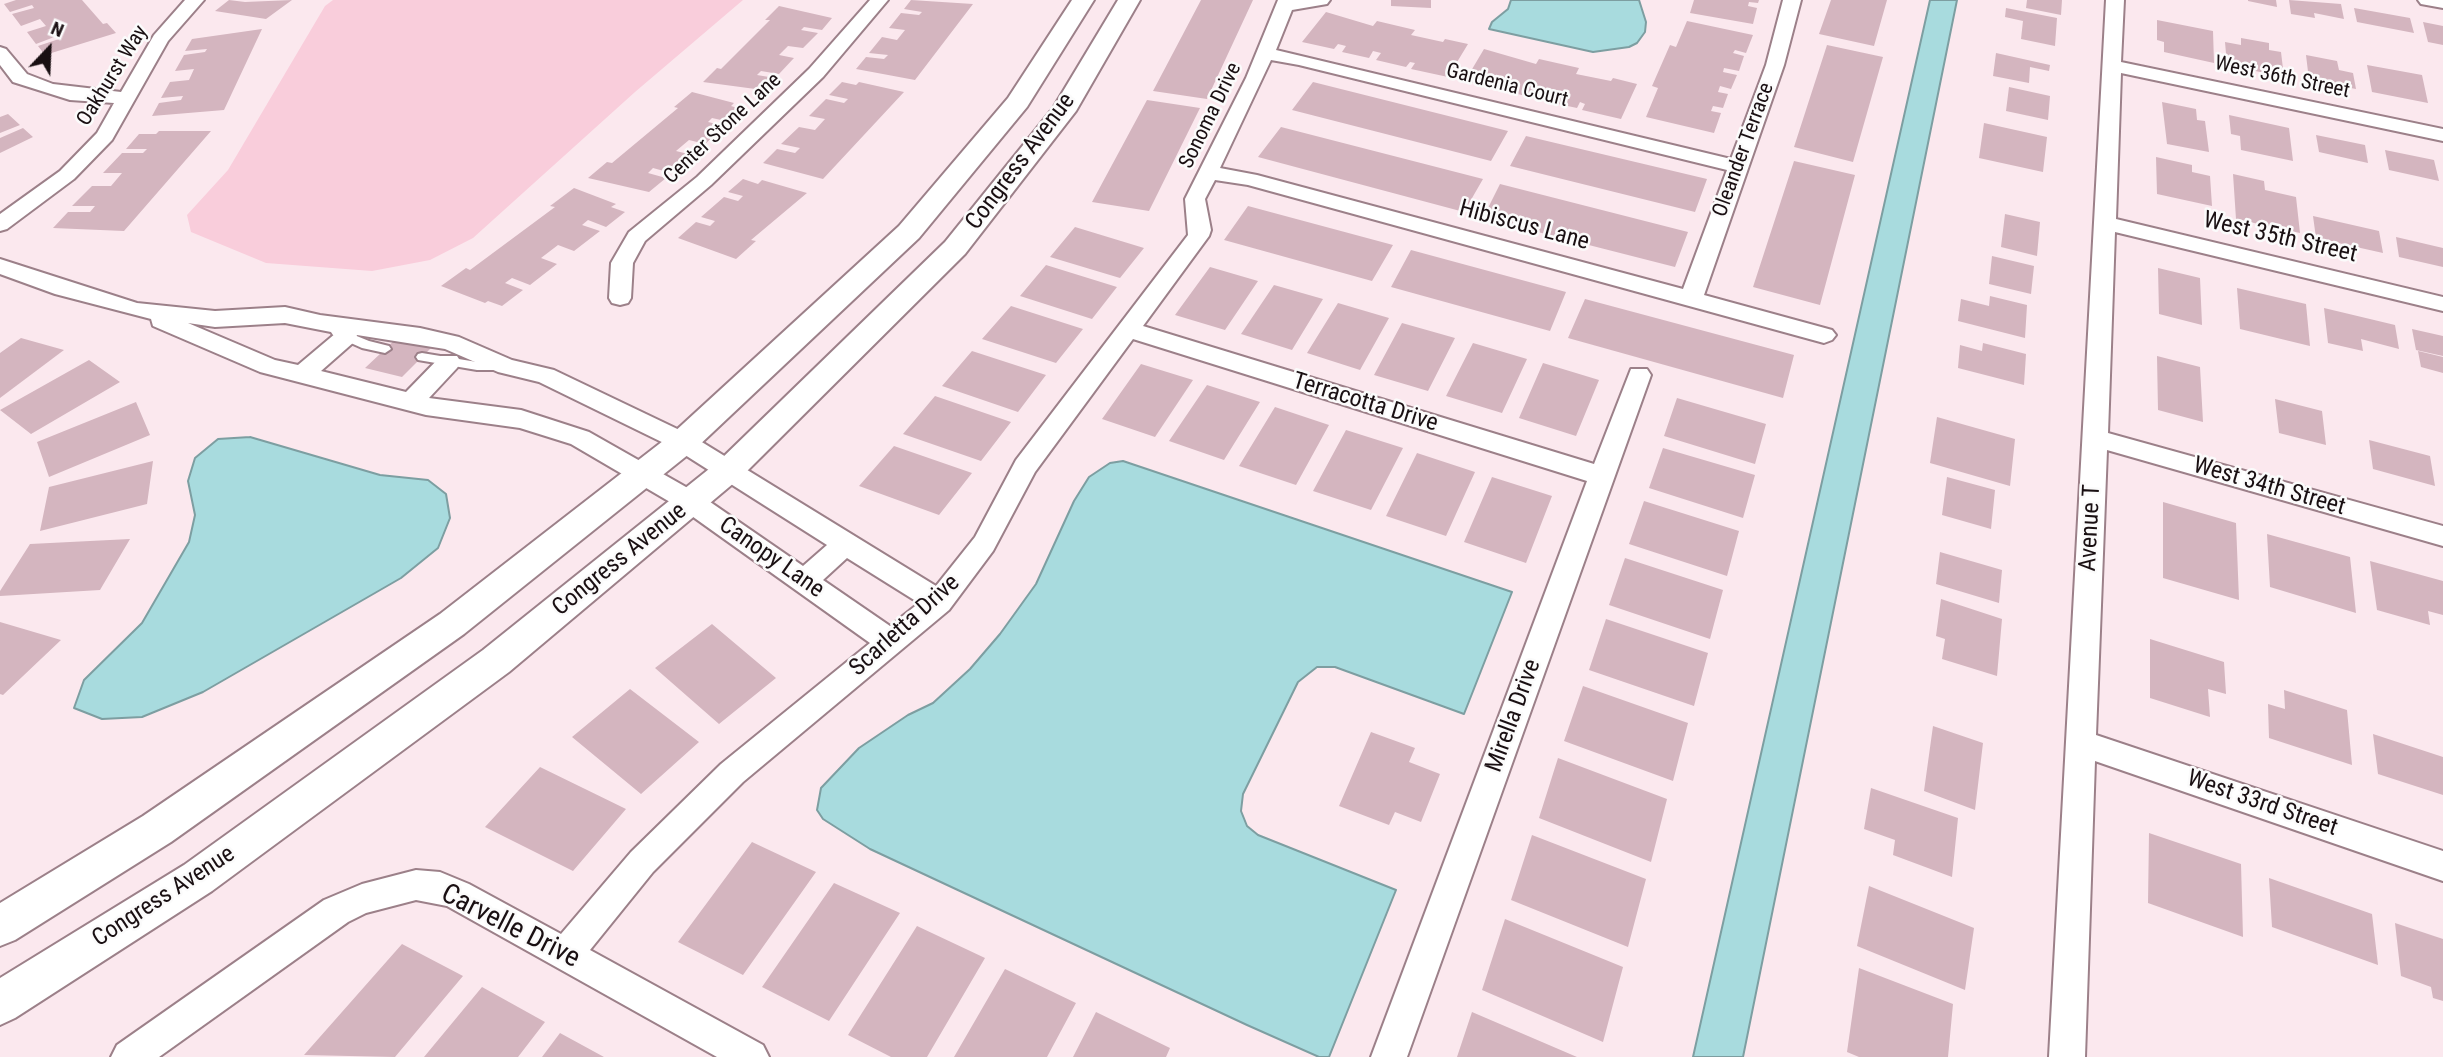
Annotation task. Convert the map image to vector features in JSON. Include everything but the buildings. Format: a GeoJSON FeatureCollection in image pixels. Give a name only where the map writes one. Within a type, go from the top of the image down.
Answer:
{"type":"FeatureCollection","features":[{"type":"Feature","properties":{"kind":"street","name":"Oakhurst Way"},"geometry":{"type":"LineString","coordinates":[[0,224],[67,175],[105,136],[160,39],[195,0]]}},
{"type":"Feature","properties":{"kind":"street","name":"Center Stone Lane"},"geometry":{"type":"LineString","coordinates":[[620,298],[622,263],[637,237],[704,181],[807,82],[879,0]]}},
{"type":"Feature","properties":{"kind":"street","name":"Congress Avenue"},"geometry":{"type":"LineString","coordinates":[[0,926],[157,828],[440,631],[643,474],[730,402],[909,232],[1018,102],[1083,0]]}},
{"type":"Feature","properties":{"kind":"street","name":"Congress Avenue"},"geometry":{"type":"LineString","coordinates":[[0,1003],[198,878],[496,661],[730,469],[780,423],[955,248],[1064,111],[1129,0]]}},
{"type":"Feature","properties":{"kind":"street"},"geometry":{"type":"LineString","coordinates":[[1286,3],[1321,0]]}},
{"type":"Feature","properties":{"kind":"street","name":"Oleander Terrace"},"geometry":{"type":"LineString","coordinates":[[1691,299],[1775,65],[1792,0]]}},
{"type":"Feature","properties":{"kind":"street","name":"Avenue T"},"geometry":{"type":"LineString","coordinates":[[2067,1057],[2115,0]]}},
{"type":"Feature","properties":{"kind":"street"},"geometry":{"type":"LineString","coordinates":[[2427,0],[2443,3]]}},
{"type":"Feature","properties":{"kind":"street","name":"Sonoma Drive"},"geometry":{"type":"LineString","coordinates":[[1188,250],[1200,230],[1195,199],[1210,173],[1286,3]]}},
{"type":"Feature","properties":{"kind":"street"},"geometry":{"type":"LineString","coordinates":[[0,53],[20,78],[46,88],[70,94],[127,98]]}},
{"type":"Feature","properties":{"kind":"street","name":"Gardenia Court"},"geometry":{"type":"LineString","coordinates":[[1265,54],[1299,59],[1737,166]]}},
{"type":"Feature","properties":{"kind":"street","name":"West 36th Street"},"geometry":{"type":"LineString","coordinates":[[2112,66],[2443,135]]}},
{"type":"Feature","properties":{"kind":"street","name":"Hibiscus Lane"},"geometry":{"type":"LineString","coordinates":[[1210,173],[1250,179],[1824,335]]}},
{"type":"Feature","properties":{"kind":"street","name":"West 35th Street"},"geometry":{"type":"LineString","coordinates":[[2105,223],[2443,304]]}},
{"type":"Feature","properties":{"kind":"street","name":"Scarletta Drive"},"geometry":{"type":"LineString","coordinates":[[565,954],[642,862],[694,809],[767,743],[939,602],[984,544],[1026,467],[1188,250]]}},
{"type":"Feature","properties":{"kind":"street","name":"Canopy Lane"},"geometry":{"type":"LineString","coordinates":[[0,266],[63,289],[137,310],[257,363],[411,402],[521,419],[580,438],[691,502],[892,643]]}},
{"type":"Feature","properties":{"kind":"street","name":"Canopy Lane"},"geometry":{"type":"LineString","coordinates":[[137,310],[215,319],[285,315],[320,323],[420,336],[452,343],[506,366],[546,376],[683,442],[730,469],[939,602]]}},
{"type":"Feature","properties":{"kind":"street","name":"Terracotta Drive"},"geometry":{"type":"LineString","coordinates":[[1128,329],[1602,476]]}},
{"type":"Feature","properties":{"kind":"street"},"geometry":{"type":"LineString","coordinates":[[302,375],[346,337]]}},
{"type":"Feature","properties":{"kind":"street"},"geometry":{"type":"LineString","coordinates":[[411,402],[449,362]]}},
{"type":"Feature","properties":{"kind":"street","name":"Mirella Drive"},"geometry":{"type":"LineString","coordinates":[[1389,1057],[1639,375]]}},
{"type":"Feature","properties":{"kind":"street","name":"West 34th Street"},"geometry":{"type":"LineString","coordinates":[[2095,438],[2443,536]]}},
{"type":"Feature","properties":{"kind":"street"},"geometry":{"type":"LineString","coordinates":[[804,580],[846,543]]}},
{"type":"Feature","properties":{"kind":"street","name":"West 33rd Street"},"geometry":{"type":"LineString","coordinates":[[2081,743],[2443,866]]}},
{"type":"Feature","properties":{"kind":"street","name":"Carvelle Drive"},"geometry":{"type":"LineString","coordinates":[[129,1057],[337,911],[390,890],[416,885],[440,887],[751,1057]]}},
{"type":"Feature","properties":{"kind":"lane","name":"Canopy Lane"},"geometry":{"type":"LineString","coordinates":[[320,323],[346,337],[385,349]]}},
{"type":"Feature","properties":{"kind":"lane","name":"Canopy Lane"},"geometry":{"type":"LineString","coordinates":[[422,357],[477,366],[506,366]]}},
{"type":"Feature","properties":{"kind":"shaded area"},"geometry":{"type":"Polygon","coordinates":[[[333,0],[743,0],[635,92],[473,238],[430,260],[372,271],[266,263],[191,232],[187,215],[228,170],[325,6],[333,0]]]}},
{"type":"Feature","properties":{"kind":"water"},"geometry":{"type":"Polygon","coordinates":[[[1511,0],[1639,0],[1646,22],[1645,32],[1637,43],[1629,47],[1593,52],[1489,29],[1492,22],[1508,9],[1511,0]]]}},
{"type":"Feature","properties":{"kind":"water"},"geometry":{"type":"Polygon","coordinates":[[[1930,0],[1957,0],[1743,1057],[1693,1057],[1930,0]]]}},
{"type":"Feature","properties":{"kind":"water"},"geometry":{"type":"Polygon","coordinates":[[[250,437],[380,475],[428,480],[446,494],[450,518],[438,548],[401,578],[203,692],[142,717],[102,719],[74,708],[84,680],[142,623],[189,542],[195,515],[188,481],[195,458],[218,439],[250,437]]]}},
{"type":"Feature","properties":{"kind":"water"},"geometry":{"type":"Polygon","coordinates":[[[1123,461],[1512,592],[1464,714],[1335,667],[1317,667],[1298,682],[1243,794],[1241,811],[1247,826],[1258,835],[1396,890],[1329,1057],[1319,1057],[1247,1025],[870,849],[823,819],[817,810],[821,788],[859,748],[908,715],[933,703],[970,669],[1000,634],[1036,584],[1074,501],[1089,477],[1110,463],[1123,461]]]}}]}
